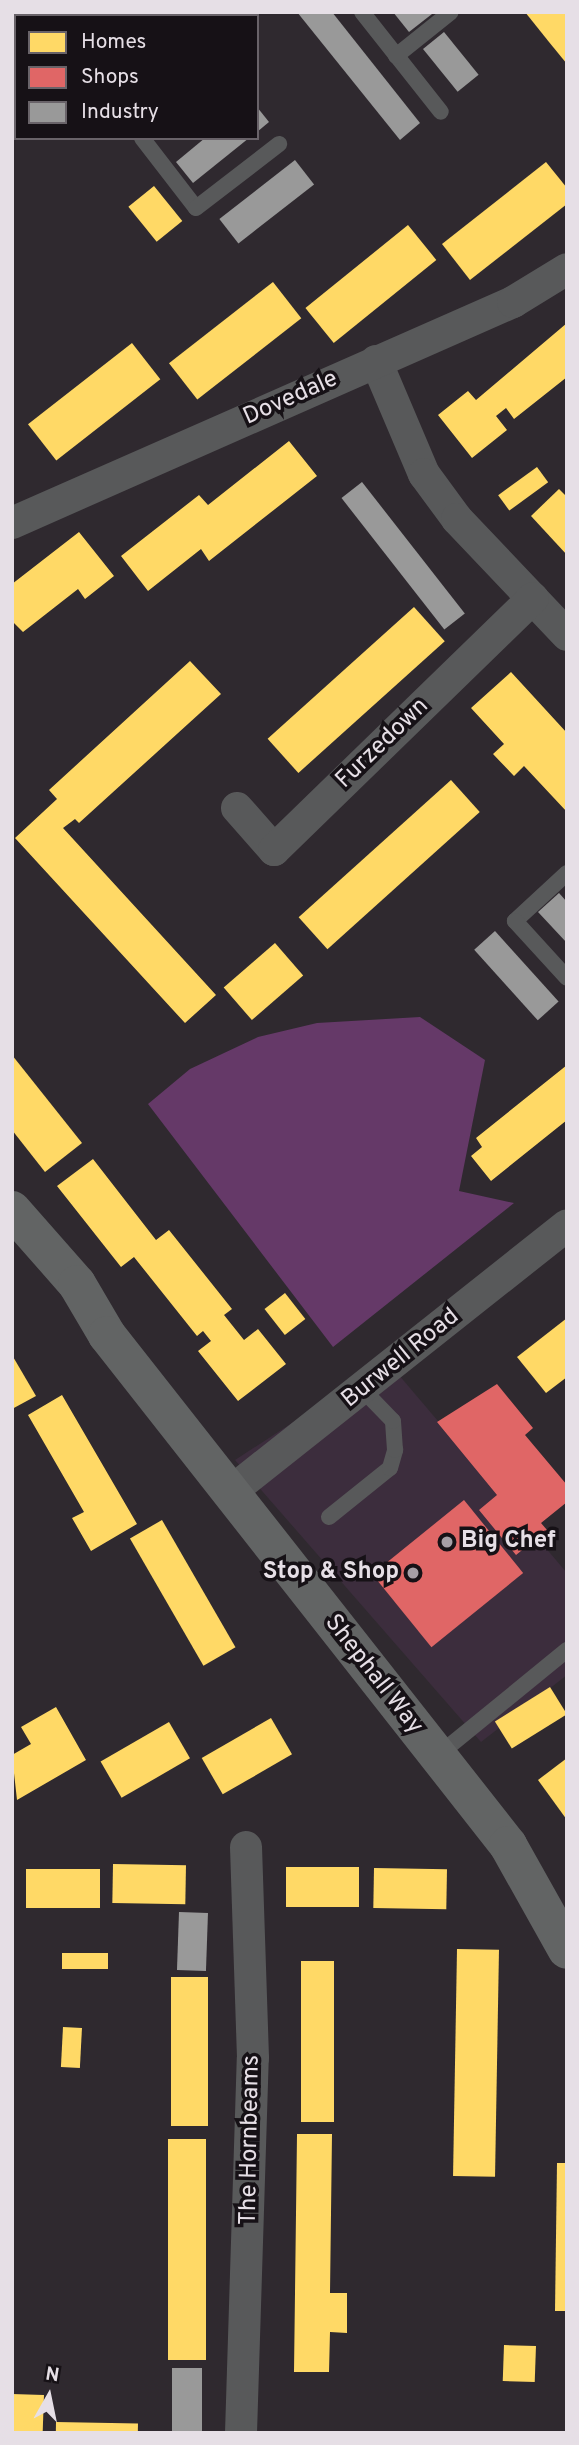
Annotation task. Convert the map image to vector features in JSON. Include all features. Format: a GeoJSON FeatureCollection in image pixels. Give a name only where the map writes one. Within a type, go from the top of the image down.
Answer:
{"type":"FeatureCollection","features":[{"type":"Feature","properties":{"kind":"street","name":"Dovedale"},"geometry":{"type":"LineString","coordinates":[[12,523],[513,302],[567,269]]}},
{"type":"Feature","properties":{"kind":"street"},"geometry":{"type":"LineString","coordinates":[[376,361],[424,474],[457,519],[567,635]]}},
{"type":"Feature","properties":{"kind":"street","name":"Furzedown"},"geometry":{"type":"LineString","coordinates":[[237,808],[274,850],[533,598]]}},
{"type":"Feature","properties":{"kind":"street","name":"Shephall Way"},"geometry":{"type":"LineString","coordinates":[[12,1210],[77,1284],[107,1335],[233,1490],[508,1845],[567,1950]]}},
{"type":"Feature","properties":{"kind":"street","name":"Burwell Road"},"geometry":{"type":"LineString","coordinates":[[233,1490],[363,1390],[567,1225]]}},
{"type":"Feature","properties":{"kind":"street","name":"The Hornbeams"},"geometry":{"type":"LineString","coordinates":[[241,2433],[253,2058],[246,1847]]}},
{"type":"Feature","properties":{"kind":"lane"},"geometry":{"type":"LineString","coordinates":[[362,12],[441,112]]}},
{"type":"Feature","properties":{"kind":"lane"},"geometry":{"type":"LineString","coordinates":[[396,56],[451,12]]}},
{"type":"Feature","properties":{"kind":"lane"},"geometry":{"type":"LineString","coordinates":[[144,140],[196,208],[279,144]]}},
{"type":"Feature","properties":{"kind":"lane"},"geometry":{"type":"LineString","coordinates":[[567,873],[515,921],[567,978]]}},
{"type":"Feature","properties":{"kind":"lane"},"geometry":{"type":"LineString","coordinates":[[328,1517],[393,1459],[398,1437],[393,1421],[363,1390]]}},
{"type":"Feature","properties":{"kind":"lane"},"geometry":{"type":"LineString","coordinates":[[437,1756],[567,1650]]}},
{"type":"Feature","properties":{"kind":"shaded area"},"geometry":{"type":"Polygon","coordinates":[[[420,1017],[485,1060],[459,1191],[514,1203],[333,1347],[148,1104],[190,1069],[258,1037],[317,1023],[420,1017]]]}},
{"type":"Feature","properties":{"kind":"shaded area"},"geometry":{"type":"Polygon","coordinates":[[[387,1361],[567,1573],[567,1675],[481,1742],[235,1460],[387,1361]]]}},
{"type":"Feature","properties":{"kind":"building: Homes"},"geometry":{"type":"Polygon","coordinates":[[[118,12],[186,12],[150,14],[116,14],[118,12]]]}},
{"type":"Feature","properties":{"kind":"building: Homes"},"geometry":{"type":"Polygon","coordinates":[[[525,12],[567,12],[567,64],[549,42],[525,12]]]}},
{"type":"Feature","properties":{"kind":"building: Homes"},"geometry":{"type":"Polygon","coordinates":[[[14,69],[14,126],[12,126],[14,69]]]}},
{"type":"Feature","properties":{"kind":"building: Homes"},"geometry":{"type":"Polygon","coordinates":[[[546,162],[567,188],[567,204],[470,280],[442,244],[546,162]]]}},
{"type":"Feature","properties":{"kind":"building: Homes"},"geometry":{"type":"Polygon","coordinates":[[[154,186],[182,221],[157,242],[128,207],[154,186]]]}},
{"type":"Feature","properties":{"kind":"building: Homes"},"geometry":{"type":"Polygon","coordinates":[[[408,225],[436,260],[334,343],[305,308],[408,225]]]}},
{"type":"Feature","properties":{"kind":"building: Homes"},"geometry":{"type":"Polygon","coordinates":[[[273,282],[301,318],[197,400],[169,363],[273,282]]]}},
{"type":"Feature","properties":{"kind":"building: Homes"},"geometry":{"type":"Polygon","coordinates":[[[567,323],[567,377],[514,419],[506,408],[496,416],[507,430],[472,458],[438,415],[468,391],[476,400],[567,323]]]}},
{"type":"Feature","properties":{"kind":"building: Homes"},"geometry":{"type":"Polygon","coordinates":[[[132,343],[160,379],[56,461],[28,424],[132,343]]]}},
{"type":"Feature","properties":{"kind":"building: Homes"},"geometry":{"type":"Polygon","coordinates":[[[289,441],[317,476],[209,561],[201,549],[148,591],[121,556],[199,495],[208,505],[289,441]]]}},
{"type":"Feature","properties":{"kind":"building: Homes"},"geometry":{"type":"Polygon","coordinates":[[[537,467],[548,482],[509,511],[498,495],[537,467]]]}},
{"type":"Feature","properties":{"kind":"building: Homes"},"geometry":{"type":"Polygon","coordinates":[[[559,489],[567,497],[567,555],[531,516],[559,489]]]}},
{"type":"Feature","properties":{"kind":"building: Homes"},"geometry":{"type":"Polygon","coordinates":[[[79,532],[114,576],[85,599],[78,589],[23,632],[12,621],[12,584],[79,532]]]}},
{"type":"Feature","properties":{"kind":"building: Homes"},"geometry":{"type":"Polygon","coordinates":[[[414,607],[445,641],[298,773],[268,739],[414,607]]]}},
{"type":"Feature","properties":{"kind":"building: Homes"},"geometry":{"type":"Polygon","coordinates":[[[190,661],[221,694],[79,823],[75,819],[63,828],[216,995],[185,1023],[15,838],[57,799],[49,790],[190,661]]]}},
{"type":"Feature","properties":{"kind":"building: Homes"},"geometry":{"type":"Polygon","coordinates":[[[511,672],[567,733],[567,812],[524,766],[514,776],[493,754],[504,744],[471,708],[511,672]]]}},
{"type":"Feature","properties":{"kind":"building: Homes"},"geometry":{"type":"Polygon","coordinates":[[[451,780],[480,812],[327,949],[299,917],[451,780]]]}},
{"type":"Feature","properties":{"kind":"building: Homes"},"geometry":{"type":"Polygon","coordinates":[[[275,943],[303,975],[252,1020],[224,988],[275,943]]]}},
{"type":"Feature","properties":{"kind":"building: Homes"},"geometry":{"type":"Polygon","coordinates":[[[12,1055],[82,1143],[45,1172],[12,1130],[12,1055]]]}},
{"type":"Feature","properties":{"kind":"building: Homes"},"geometry":{"type":"Polygon","coordinates":[[[567,1065],[567,1120],[491,1181],[471,1156],[482,1147],[476,1138],[567,1065]]]}},
{"type":"Feature","properties":{"kind":"building: Homes"},"geometry":{"type":"Polygon","coordinates":[[[93,1159],[156,1240],[169,1230],[232,1309],[224,1315],[244,1340],[258,1329],[286,1364],[238,1401],[198,1351],[211,1341],[203,1331],[197,1336],[134,1257],[121,1267],[57,1186],[93,1159]]]}},
{"type":"Feature","properties":{"kind":"building: Homes"},"geometry":{"type":"Polygon","coordinates":[[[285,1293],[305,1319],[285,1335],[265,1309],[285,1293]]]}},
{"type":"Feature","properties":{"kind":"building: Homes"},"geometry":{"type":"Polygon","coordinates":[[[567,1318],[567,1377],[546,1393],[517,1357],[567,1318]]]}},
{"type":"Feature","properties":{"kind":"building: Homes"},"geometry":{"type":"Polygon","coordinates":[[[12,1355],[36,1396],[12,1409],[12,1355]]]}},
{"type":"Feature","properties":{"kind":"building: Homes"},"geometry":{"type":"Polygon","coordinates":[[[62,1395],[137,1524],[91,1551],[72,1518],[84,1512],[28,1415],[62,1395]]]}},
{"type":"Feature","properties":{"kind":"building: Homes"},"geometry":{"type":"Polygon","coordinates":[[[162,1520],[236,1647],[203,1666],[130,1539],[162,1520]]]}},
{"type":"Feature","properties":{"kind":"building: Homes"},"geometry":{"type":"Polygon","coordinates":[[[550,1687],[567,1714],[512,1749],[495,1721],[550,1687]]]}},
{"type":"Feature","properties":{"kind":"building: Homes"},"geometry":{"type":"Polygon","coordinates":[[[56,1707],[86,1760],[17,1800],[12,1755],[31,1744],[21,1727],[56,1707]]]}},
{"type":"Feature","properties":{"kind":"building: Homes"},"geometry":{"type":"Polygon","coordinates":[[[271,1718],[292,1754],[223,1794],[202,1758],[271,1718]]]}},
{"type":"Feature","properties":{"kind":"building: Homes"},"geometry":{"type":"Polygon","coordinates":[[[169,1722],[190,1758],[122,1798],[101,1761],[169,1722]]]}},
{"type":"Feature","properties":{"kind":"building: Homes"},"geometry":{"type":"Polygon","coordinates":[[[567,1758],[567,1820],[538,1780],[567,1758]]]}},
{"type":"Feature","properties":{"kind":"building: Homes"},"geometry":{"type":"Polygon","coordinates":[[[113,1864],[186,1865],[185,1904],[112,1903],[113,1864]]]}},
{"type":"Feature","properties":{"kind":"building: Homes"},"geometry":{"type":"Polygon","coordinates":[[[286,1867],[359,1867],[359,1907],[286,1907],[286,1867]]]}},
{"type":"Feature","properties":{"kind":"building: Homes"},"geometry":{"type":"Polygon","coordinates":[[[374,1868],[447,1869],[446,1909],[373,1908],[374,1868]]]}},
{"type":"Feature","properties":{"kind":"building: Homes"},"geometry":{"type":"Polygon","coordinates":[[[26,1869],[100,1869],[100,1908],[26,1908],[26,1869]]]}},
{"type":"Feature","properties":{"kind":"building: Homes"},"geometry":{"type":"Polygon","coordinates":[[[457,1949],[499,1950],[495,2177],[453,2176],[457,1949]]]}},
{"type":"Feature","properties":{"kind":"building: Homes"},"geometry":{"type":"Polygon","coordinates":[[[62,1953],[108,1953],[108,1969],[62,1969],[62,1953]]]}},
{"type":"Feature","properties":{"kind":"building: Homes"},"geometry":{"type":"Polygon","coordinates":[[[301,1961],[334,1961],[334,2122],[301,2122],[301,1961]]]}},
{"type":"Feature","properties":{"kind":"building: Homes"},"geometry":{"type":"Polygon","coordinates":[[[171,1977],[208,1977],[208,2126],[171,2126],[171,1977]]]}},
{"type":"Feature","properties":{"kind":"building: Homes"},"geometry":{"type":"Polygon","coordinates":[[[63,2027],[82,2028],[80,2068],[61,2067],[63,2027]]]}},
{"type":"Feature","properties":{"kind":"building: Homes"},"geometry":{"type":"Polygon","coordinates":[[[297,2134],[332,2134],[330,2293],[347,2293],[347,2333],[330,2332],[329,2372],[294,2372],[297,2134]]]}},
{"type":"Feature","properties":{"kind":"building: Homes"},"geometry":{"type":"Polygon","coordinates":[[[168,2139],[206,2139],[206,2360],[168,2360],[168,2139]]]}},
{"type":"Feature","properties":{"kind":"building: Homes"},"geometry":{"type":"Polygon","coordinates":[[[557,2163],[567,2163],[567,2311],[555,2311],[557,2163]]]}},
{"type":"Feature","properties":{"kind":"building: Homes"},"geometry":{"type":"Polygon","coordinates":[[[504,2345],[536,2346],[535,2382],[503,2381],[504,2345]]]}},
{"type":"Feature","properties":{"kind":"building: Homes"},"geometry":{"type":"Polygon","coordinates":[[[12,2394],[44,2395],[43,2433],[12,2433],[12,2394]]]}},
{"type":"Feature","properties":{"kind":"building: Homes"},"geometry":{"type":"Polygon","coordinates":[[[56,2422],[138,2423],[138,2433],[56,2433],[56,2422]]]}},
{"type":"Feature","properties":{"kind":"building: Shops"},"geometry":{"type":"Polygon","coordinates":[[[497,1384],[533,1428],[525,1435],[567,1485],[567,1502],[541,1523],[547,1530],[516,1555],[479,1510],[497,1495],[437,1422],[497,1384]]]}},
{"type":"Feature","properties":{"kind":"building: Shops"},"geometry":{"type":"Polygon","coordinates":[[[464,1500],[523,1573],[431,1647],[372,1574],[464,1500]]]}},
{"type":"Feature","properties":{"kind":"building: Industry"},"geometry":{"type":"Polygon","coordinates":[[[297,12],[332,12],[420,123],[400,140],[297,12]]]}},
{"type":"Feature","properties":{"kind":"building: Industry"},"geometry":{"type":"Polygon","coordinates":[[[393,12],[430,12],[432,14],[409,32],[393,12]]]}},
{"type":"Feature","properties":{"kind":"building: Industry"},"geometry":{"type":"Polygon","coordinates":[[[444,32],[479,75],[458,92],[423,49],[444,32]]]}},
{"type":"Feature","properties":{"kind":"building: Industry"},"geometry":{"type":"Polygon","coordinates":[[[259,110],[269,122],[259,130],[259,110]]]}},
{"type":"Feature","properties":{"kind":"building: Industry"},"geometry":{"type":"Polygon","coordinates":[[[203,140],[247,140],[193,183],[176,162],[203,140]]]}},
{"type":"Feature","properties":{"kind":"building: Industry"},"geometry":{"type":"Polygon","coordinates":[[[295,160],[314,184],[238,244],[219,219],[295,160]]]}},
{"type":"Feature","properties":{"kind":"building: Industry"},"geometry":{"type":"Polygon","coordinates":[[[362,482],[465,614],[444,630],[342,498],[362,482]]]}},
{"type":"Feature","properties":{"kind":"building: Industry"},"geometry":{"type":"Polygon","coordinates":[[[559,893],[567,902],[567,943],[538,912],[559,893]]]}},
{"type":"Feature","properties":{"kind":"building: Industry"},"geometry":{"type":"Polygon","coordinates":[[[495,931],[559,1002],[538,1020],[474,950],[495,931]]]}},
{"type":"Feature","properties":{"kind":"building: Industry"},"geometry":{"type":"Polygon","coordinates":[[[179,1912],[208,1913],[206,1971],[177,1970],[179,1912]]]}},
{"type":"Feature","properties":{"kind":"building: Industry"},"geometry":{"type":"Polygon","coordinates":[[[172,2368],[202,2368],[202,2433],[172,2433],[172,2368]]]}},
{"type":"Feature","properties":{"kind":"place","name":"Big Chef"},"geometry":{"type":"Point","coordinates":[447,1542]}},
{"type":"Feature","properties":{"kind":"place","name":"Stop & Shop"},"geometry":{"type":"Point","coordinates":[413,1573]}}]}
